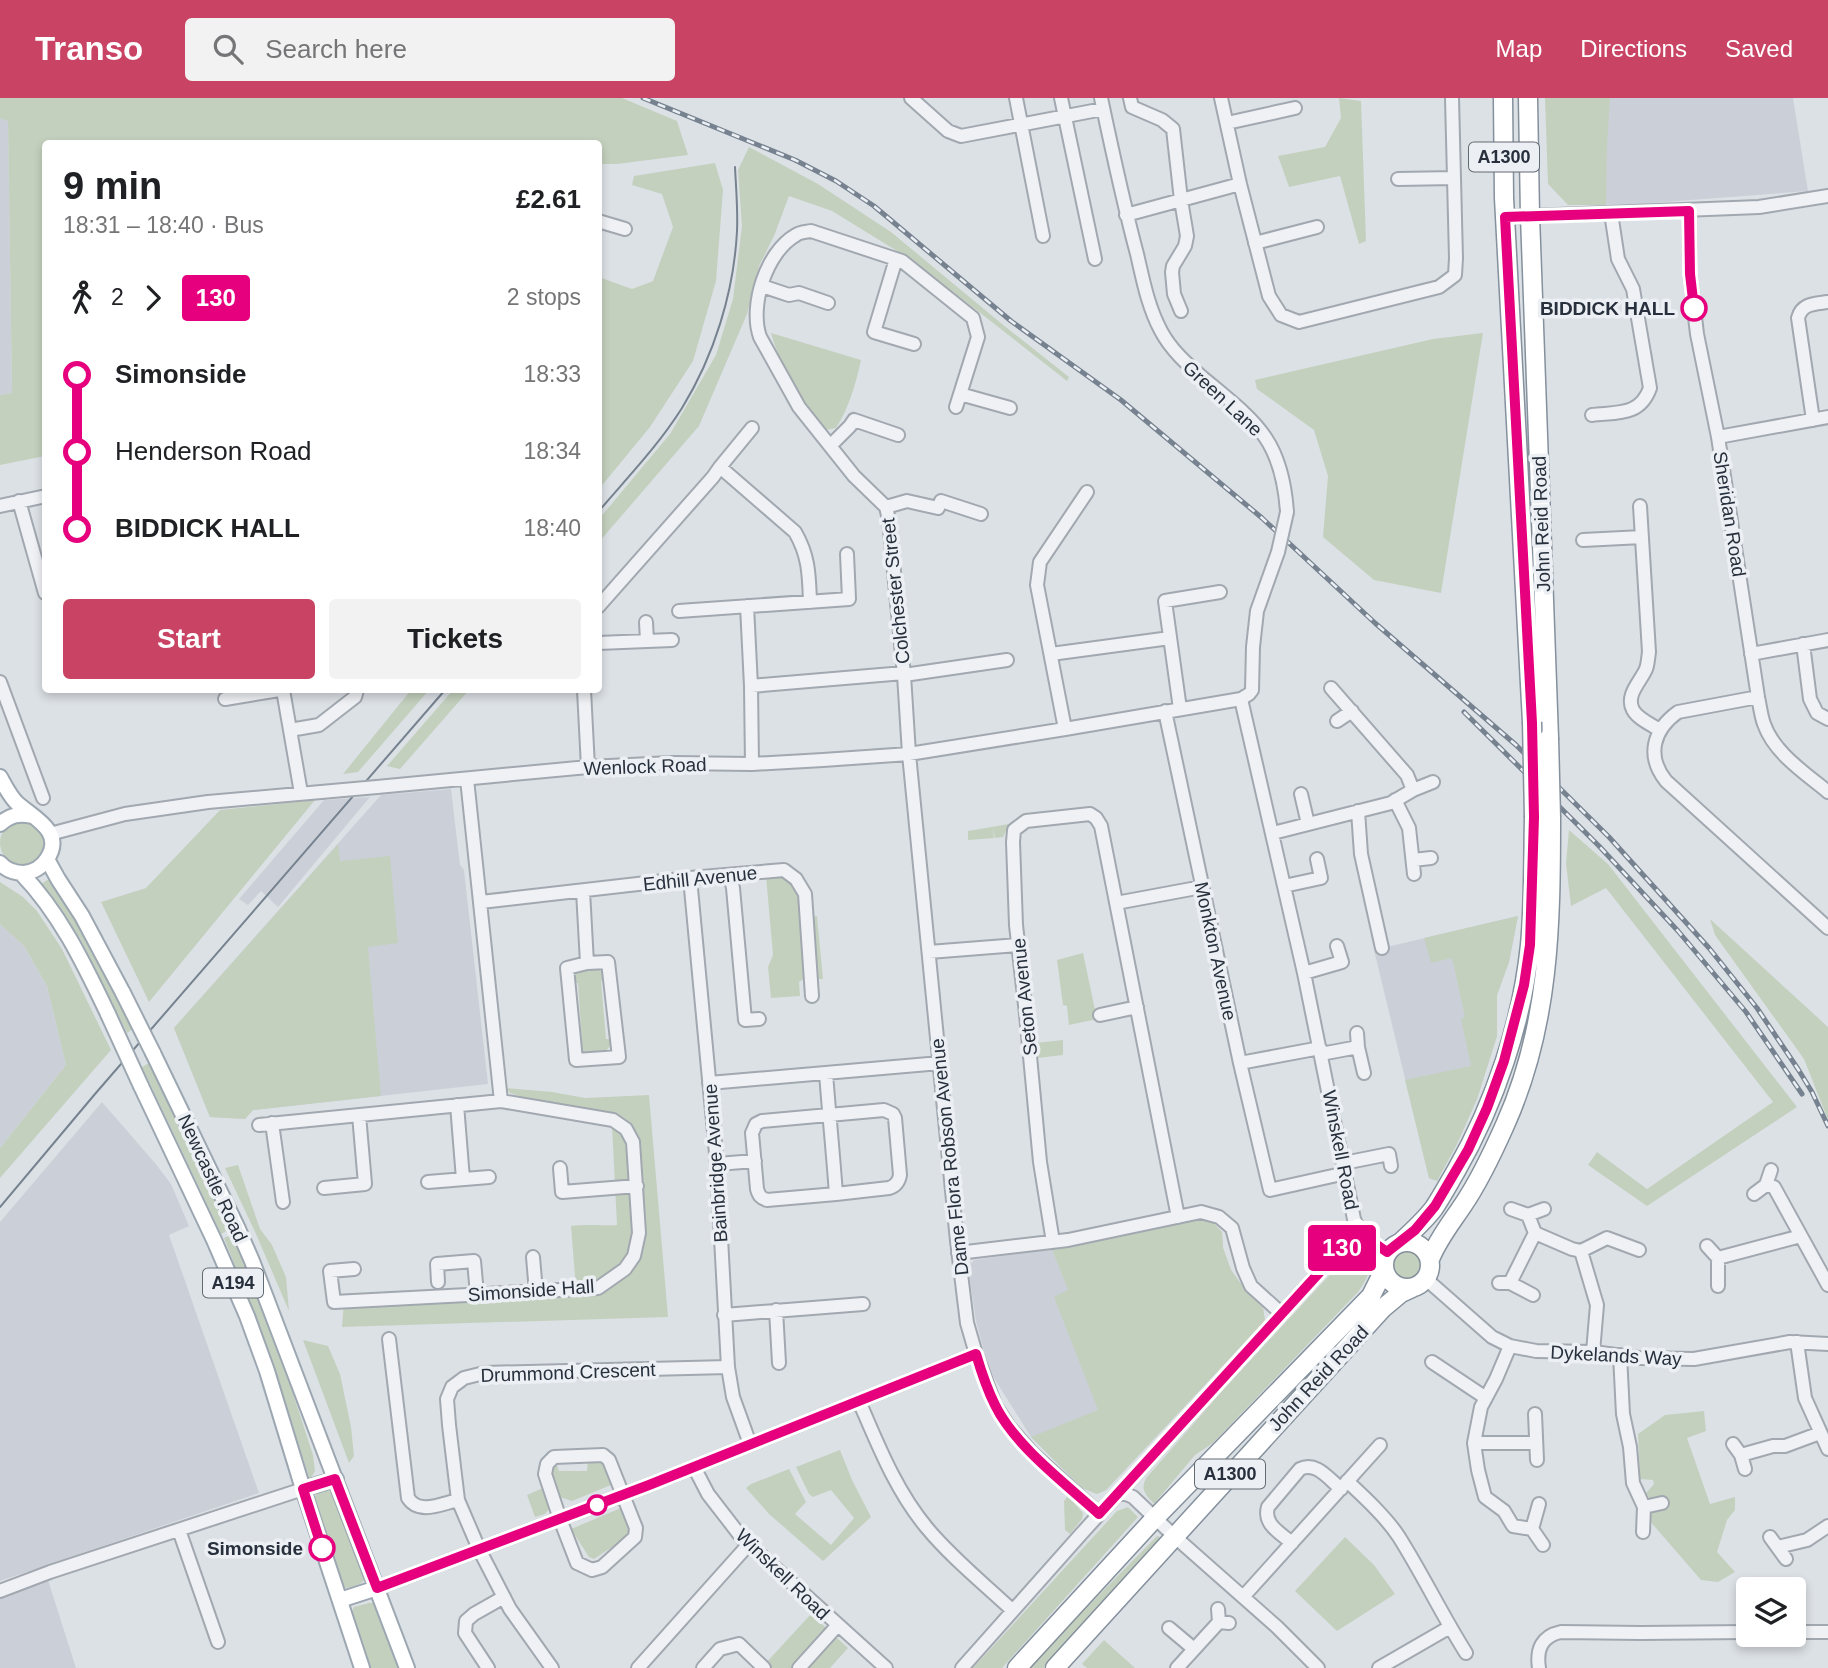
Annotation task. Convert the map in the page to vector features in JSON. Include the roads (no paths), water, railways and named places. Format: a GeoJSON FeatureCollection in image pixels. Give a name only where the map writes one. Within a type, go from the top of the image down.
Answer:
{"type":"FeatureCollection","features":[{"type":"Feature","properties":{"kind":"highway","name":"John Reid Road"},"geometry":{"type":"LineString","coordinates":[[1430,1259],[1442,1234],[1479,1179],[1520,1089],[1538,1023],[1547,966],[1551,899],[1532,723],[1505,217],[1503,98]]}},
{"type":"Feature","properties":{"kind":"highway","name":"John Reid Road"},"geometry":{"type":"LineString","coordinates":[[1394,1247],[1423,1222],[1435,1206],[1468,1150],[1487,1108],[1513,1028],[1524,985],[1530,945],[1549,738],[1528,98]]}},
{"type":"Feature","properties":{"kind":"highway"},"geometry":{"type":"LineString","coordinates":[[1435,1206],[1468,1166],[1506,1086],[1520,1089]]}},
{"type":"Feature","properties":{"kind":"highway"},"geometry":{"type":"LineString","coordinates":[[1416,1243],[1427,1252],[1430,1266],[1419,1284],[1405,1289],[1391,1283],[1384,1270],[1385,1258],[1394,1247],[1416,1243]]}},
{"type":"Feature","properties":{"kind":"highway","name":"John Reid Road"},"geometry":{"type":"LineString","coordinates":[[1017,1668],[1155,1518],[1371,1296],[1384,1270]]}},
{"type":"Feature","properties":{"kind":"highway","name":"John Reid Road"},"geometry":{"type":"LineString","coordinates":[[1055,1668],[1383,1308],[1401,1293],[1419,1284]]}},
{"type":"Feature","properties":{"kind":"main road"},"geometry":{"type":"LineString","coordinates":[[0,777],[16,802],[32,816]]}},
{"type":"Feature","properties":{"kind":"main road"},"geometry":{"type":"LineString","coordinates":[[0,824],[14,815],[23,814],[40,820],[47,827],[51,845],[47,859],[31,872],[21,873]]}},
{"type":"Feature","properties":{"kind":"main road","name":"Newcastle Road"},"geometry":{"type":"LineString","coordinates":[[47,859],[82,916],[123,993],[238,1229],[268,1301],[407,1668]]}},
{"type":"Feature","properties":{"kind":"main road","name":"A194"},"geometry":{"type":"LineString","coordinates":[[0,863],[21,873]]}},
{"type":"Feature","properties":{"kind":"main road","name":"Newcastle Road"},"geometry":{"type":"LineString","coordinates":[[21,873],[37,890],[60,923],[86,969],[247,1316],[362,1668]]}},
{"type":"Feature","properties":{"kind":"main road"},"geometry":{"type":"LineString","coordinates":[[303,1489],[335,1479]]}},
{"type":"Feature","properties":{"kind":"main road"},"geometry":{"type":"LineString","coordinates":[[340,1600],[377,1588]]}},
{"type":"Feature","properties":{"kind":"street"},"geometry":{"type":"LineString","coordinates":[[911,98],[948,131],[961,136],[1065,117],[1102,103]]}},
{"type":"Feature","properties":{"kind":"street"},"geometry":{"type":"LineString","coordinates":[[1016,98],[1043,236]]}},
{"type":"Feature","properties":{"kind":"street"},"geometry":{"type":"LineString","coordinates":[[1061,98],[1095,259]]}},
{"type":"Feature","properties":{"kind":"street"},"geometry":{"type":"LineString","coordinates":[[1130,98],[1132,107],[1162,120],[1173,129],[1187,236],[1185,246],[1173,266],[1169,295],[1181,311]]}},
{"type":"Feature","properties":{"kind":"street"},"geometry":{"type":"LineString","coordinates":[[1221,98],[1269,296],[1280,315],[1299,322],[1439,287],[1455,275],[1452,98]]}},
{"type":"Feature","properties":{"kind":"street","name":"Green Lane"},"geometry":{"type":"LineString","coordinates":[[1102,103],[1126,215],[1150,304],[1162,334],[1182,360],[1245,413],[1264,435],[1275,453],[1284,481],[1287,512],[1278,552],[1257,611],[1252,690],[1241,699]]}},
{"type":"Feature","properties":{"kind":"street"},"geometry":{"type":"LineString","coordinates":[[1227,123],[1295,108]]}},
{"type":"Feature","properties":{"kind":"street"},"geometry":{"type":"LineString","coordinates":[[1398,179],[1454,178]]}},
{"type":"Feature","properties":{"kind":"street"},"geometry":{"type":"LineString","coordinates":[[1126,215],[1240,184]]}},
{"type":"Feature","properties":{"kind":"street"},"geometry":{"type":"LineString","coordinates":[[1505,217],[1759,207],[1828,196]]}},
{"type":"Feature","properties":{"kind":"street","name":"Sheridan Road"},"geometry":{"type":"LineString","coordinates":[[1689,211],[1690,274],[1697,334],[1718,436],[1764,725],[1783,754],[1828,792]]}},
{"type":"Feature","properties":{"kind":"street"},"geometry":{"type":"LineString","coordinates":[[1592,415],[1633,410],[1641,405],[1650,388],[1633,289],[1618,259],[1611,213]]}},
{"type":"Feature","properties":{"kind":"street"},"geometry":{"type":"LineString","coordinates":[[602,222],[625,229]]}},
{"type":"Feature","properties":{"kind":"street"},"geometry":{"type":"LineString","coordinates":[[1255,243],[1317,227]]}},
{"type":"Feature","properties":{"kind":"street","name":"Colchester Street"},"geometry":{"type":"LineString","coordinates":[[909,754],[904,674],[886,507],[854,476],[799,407],[756,326],[756,307],[762,286],[771,260],[783,244],[798,233],[811,231],[902,261],[973,318],[978,337],[956,407]]}},
{"type":"Feature","properties":{"kind":"street"},"geometry":{"type":"LineString","coordinates":[[896,259],[874,332],[914,344]]}},
{"type":"Feature","properties":{"kind":"street"},"geometry":{"type":"LineString","coordinates":[[762,286],[789,295],[799,293],[828,303]]}},
{"type":"Feature","properties":{"kind":"street"},"geometry":{"type":"LineString","coordinates":[[1814,420],[1798,317],[1805,306],[1828,302]]}},
{"type":"Feature","properties":{"kind":"street"},"geometry":{"type":"LineString","coordinates":[[960,394],[1010,408]]}},
{"type":"Feature","properties":{"kind":"street"},"geometry":{"type":"LineString","coordinates":[[1718,436],[1828,417]]}},
{"type":"Feature","properties":{"kind":"street"},"geometry":{"type":"LineString","coordinates":[[830,446],[854,420],[898,435]]}},
{"type":"Feature","properties":{"kind":"street"},"geometry":{"type":"LineString","coordinates":[[602,602],[717,472],[752,428]]}},
{"type":"Feature","properties":{"kind":"street"},"geometry":{"type":"LineString","coordinates":[[717,472],[795,532],[808,563],[810,602]]}},
{"type":"Feature","properties":{"kind":"street"},"geometry":{"type":"LineString","coordinates":[[1065,729],[1037,585],[1040,562],[1087,492]]}},
{"type":"Feature","properties":{"kind":"street"},"geometry":{"type":"LineString","coordinates":[[0,506],[42,497]]}},
{"type":"Feature","properties":{"kind":"street"},"geometry":{"type":"LineString","coordinates":[[19,501],[42,582]]}},
{"type":"Feature","properties":{"kind":"street"},"geometry":{"type":"LineString","coordinates":[[886,507],[907,501],[938,508],[941,501],[981,514]]}},
{"type":"Feature","properties":{"kind":"street"},"geometry":{"type":"LineString","coordinates":[[1640,506],[1649,652],[1645,672],[1634,690],[1632,700],[1633,709],[1639,717],[1660,730]]}},
{"type":"Feature","properties":{"kind":"street"},"geometry":{"type":"LineString","coordinates":[[1583,540],[1642,537]]}},
{"type":"Feature","properties":{"kind":"street"},"geometry":{"type":"LineString","coordinates":[[679,611],[849,599],[847,554]]}},
{"type":"Feature","properties":{"kind":"street"},"geometry":{"type":"LineString","coordinates":[[1180,709],[1165,601],[1220,592]]}},
{"type":"Feature","properties":{"kind":"street"},"geometry":{"type":"LineString","coordinates":[[747,606],[752,764]]}},
{"type":"Feature","properties":{"kind":"street"},"geometry":{"type":"LineString","coordinates":[[646,622],[647,641]]}},
{"type":"Feature","properties":{"kind":"street"},"geometry":{"type":"LineString","coordinates":[[1051,654],[1170,638]]}},
{"type":"Feature","properties":{"kind":"street"},"geometry":{"type":"LineString","coordinates":[[602,643],[672,640]]}},
{"type":"Feature","properties":{"kind":"street"},"geometry":{"type":"LineString","coordinates":[[1751,654],[1828,640]]}},
{"type":"Feature","properties":{"kind":"street"},"geometry":{"type":"LineString","coordinates":[[1803,644],[1810,699],[1817,713],[1828,719]]}},
{"type":"Feature","properties":{"kind":"street"},"geometry":{"type":"LineString","coordinates":[[751,686],[904,674],[1007,660]]}},
{"type":"Feature","properties":{"kind":"street"},"geometry":{"type":"LineString","coordinates":[[0,682],[43,798]]}},
{"type":"Feature","properties":{"kind":"street"},"geometry":{"type":"LineString","coordinates":[[1331,688],[1407,775],[1413,790]]}},
{"type":"Feature","properties":{"kind":"street"},"geometry":{"type":"LineString","coordinates":[[225,699],[262,693]]}},
{"type":"Feature","properties":{"kind":"street"},"geometry":{"type":"LineString","coordinates":[[282,693],[301,793]]}},
{"type":"Feature","properties":{"kind":"street"},"geometry":{"type":"LineString","coordinates":[[290,730],[319,724],[355,697],[356,693]]}},
{"type":"Feature","properties":{"kind":"street"},"geometry":{"type":"LineString","coordinates":[[584,693],[588,767]]}},
{"type":"Feature","properties":{"kind":"street"},"geometry":{"type":"LineString","coordinates":[[1758,697],[1678,712],[1667,720],[1660,730],[1654,760],[1666,781],[1828,928]]}},
{"type":"Feature","properties":{"kind":"street","name":"Wenlock Road"},"geometry":{"type":"LineString","coordinates":[[50,834],[125,814],[301,793],[588,767],[672,762],[752,764],[909,754],[1241,699]]}},
{"type":"Feature","properties":{"kind":"street","name":"Winskell Road"},"geometry":{"type":"LineString","coordinates":[[961,1668],[1358,1227],[1354,1219],[1273,833],[1241,699]]}},
{"type":"Feature","properties":{"kind":"street","name":"Monkton Avenue"},"geometry":{"type":"LineString","coordinates":[[1166,711],[1240,1063],[1270,1190],[1345,1168]]}},
{"type":"Feature","properties":{"kind":"street"},"geometry":{"type":"LineString","coordinates":[[1337,721],[1352,711]]}},
{"type":"Feature","properties":{"kind":"street","name":"Dame Flora Robson Avenue"},"geometry":{"type":"LineString","coordinates":[[909,754],[967,1323],[995,1405],[1009,1427],[1033,1454],[1099,1514]]}},
{"type":"Feature","properties":{"kind":"street"},"geometry":{"type":"LineString","coordinates":[[467,779],[500,1101]]}},
{"type":"Feature","properties":{"kind":"street"},"geometry":{"type":"LineString","coordinates":[[1273,833],[1395,800],[1433,782]]}},
{"type":"Feature","properties":{"kind":"street"},"geometry":{"type":"LineString","coordinates":[[1301,794],[1308,824]]}},
{"type":"Feature","properties":{"kind":"street"},"geometry":{"type":"LineString","coordinates":[[1395,800],[1409,828],[1415,874]]}},
{"type":"Feature","properties":{"kind":"street"},"geometry":{"type":"LineString","coordinates":[[1358,811],[1361,854],[1382,948]]}},
{"type":"Feature","properties":{"kind":"street","name":"Seton Avenue"},"geometry":{"type":"LineString","coordinates":[[1053,1242],[1040,1162],[1018,945],[1014,830],[1026,821],[1090,814],[1096,818],[1101,826],[1116,903]]}},
{"type":"Feature","properties":{"kind":"street"},"geometry":{"type":"LineString","coordinates":[[1413,860],[1431,858]]}},
{"type":"Feature","properties":{"kind":"street"},"geometry":{"type":"LineString","coordinates":[[1284,886],[1321,878],[1317,859]]}},
{"type":"Feature","properties":{"kind":"street","name":"Edhill Avenue"},"geometry":{"type":"LineString","coordinates":[[481,902],[784,870],[796,879],[805,894],[812,996]]}},
{"type":"Feature","properties":{"kind":"street"},"geometry":{"type":"LineString","coordinates":[[730,875],[745,1020],[759,1019]]}},
{"type":"Feature","properties":{"kind":"street","name":"Bainbridge Avenue"},"geometry":{"type":"LineString","coordinates":[[690,878],[717,1164],[728,1367],[733,1397],[750,1444]]}},
{"type":"Feature","properties":{"kind":"street"},"geometry":{"type":"LineString","coordinates":[[1178,1217],[1116,903],[1202,887]]}},
{"type":"Feature","properties":{"kind":"street"},"geometry":{"type":"LineString","coordinates":[[583,891],[587,963]]}},
{"type":"Feature","properties":{"kind":"street"},"geometry":{"type":"LineString","coordinates":[[929,952],[1018,945]]}},
{"type":"Feature","properties":{"kind":"street"},"geometry":{"type":"LineString","coordinates":[[1304,973],[1342,962],[1337,946]]}},
{"type":"Feature","properties":{"kind":"street"},"geometry":{"type":"LineString","coordinates":[[608,962],[620,1057],[576,1060],[567,968],[587,963],[608,962]]}},
{"type":"Feature","properties":{"kind":"street"},"geometry":{"type":"LineString","coordinates":[[1100,1015],[1137,1007]]}},
{"type":"Feature","properties":{"kind":"street"},"geometry":{"type":"LineString","coordinates":[[1357,1033],[1364,1073]]}},
{"type":"Feature","properties":{"kind":"street"},"geometry":{"type":"LineString","coordinates":[[1240,1063],[1359,1047]]}},
{"type":"Feature","properties":{"kind":"street"},"geometry":{"type":"LineString","coordinates":[[709,1083],[940,1062]]}},
{"type":"Feature","properties":{"kind":"street"},"geometry":{"type":"LineString","coordinates":[[826,1073],[836,1194]]}},
{"type":"Feature","properties":{"kind":"street","name":"Simonside Hall"},"geometry":{"type":"LineString","coordinates":[[283,1202],[266,1124],[500,1101],[613,1120],[625,1129],[633,1142],[639,1233],[634,1256],[625,1269],[598,1288],[334,1301],[330,1272],[354,1269]]}},
{"type":"Feature","properties":{"kind":"street"},"geometry":{"type":"LineString","coordinates":[[457,1105],[463,1179]]}},
{"type":"Feature","properties":{"kind":"street"},"geometry":{"type":"LineString","coordinates":[[884,1110],[893,1114],[900,1175],[894,1187],[767,1200],[758,1195],[752,1133],[756,1124],[762,1121],[830,1115],[884,1110]]}},
{"type":"Feature","properties":{"kind":"street"},"geometry":{"type":"LineString","coordinates":[[324,1188],[365,1184],[359,1115]]}},
{"type":"Feature","properties":{"kind":"street"},"geometry":{"type":"LineString","coordinates":[[1345,1168],[1389,1154],[1391,1166]]}},
{"type":"Feature","properties":{"kind":"street"},"geometry":{"type":"LineString","coordinates":[[717,1164],[755,1161]]}},
{"type":"Feature","properties":{"kind":"street"},"geometry":{"type":"LineString","coordinates":[[560,1168],[562,1192],[637,1186]]}},
{"type":"Feature","properties":{"kind":"street"},"geometry":{"type":"LineString","coordinates":[[1754,1194],[1766,1185],[1771,1171]]}},
{"type":"Feature","properties":{"kind":"street"},"geometry":{"type":"LineString","coordinates":[[428,1182],[489,1177]]}},
{"type":"Feature","properties":{"kind":"street"},"geometry":{"type":"LineString","coordinates":[[1766,1185],[1774,1186],[1828,1285]]}},
{"type":"Feature","properties":{"kind":"street"},"geometry":{"type":"LineString","coordinates":[[1511,1209],[1528,1215],[1544,1209]]}},
{"type":"Feature","properties":{"kind":"street"},"geometry":{"type":"LineString","coordinates":[[958,1253],[1068,1240],[1201,1212],[1219,1217],[1232,1228],[1251,1286],[1282,1314]]}},
{"type":"Feature","properties":{"kind":"street"},"geometry":{"type":"LineString","coordinates":[[1528,1215],[1535,1233],[1572,1250],[1581,1251],[1607,1238],[1639,1250]]}},
{"type":"Feature","properties":{"kind":"street"},"geometry":{"type":"LineString","coordinates":[[1358,1227],[1367,1238],[1394,1247]]}},
{"type":"Feature","properties":{"kind":"street"},"geometry":{"type":"LineString","coordinates":[[1533,1296],[1504,1283],[1535,1233]]}},
{"type":"Feature","properties":{"kind":"street"},"geometry":{"type":"LineString","coordinates":[[1718,1258],[1801,1236]]}},
{"type":"Feature","properties":{"kind":"street"},"geometry":{"type":"LineString","coordinates":[[1707,1246],[1718,1258],[1718,1286]]}},
{"type":"Feature","properties":{"kind":"street"},"geometry":{"type":"LineString","coordinates":[[1581,1251],[1597,1305],[1593,1352]]}},
{"type":"Feature","properties":{"kind":"street"},"geometry":{"type":"LineString","coordinates":[[533,1257],[536,1292]]}},
{"type":"Feature","properties":{"kind":"street"},"geometry":{"type":"LineString","coordinates":[[438,1282],[437,1264],[474,1261],[477,1294]]}},
{"type":"Feature","properties":{"kind":"street","name":"Dykelands Way"},"geometry":{"type":"LineString","coordinates":[[1419,1284],[1492,1337],[1510,1346],[1536,1351],[1694,1359],[1790,1342],[1828,1344]]}},
{"type":"Feature","properties":{"kind":"street"},"geometry":{"type":"LineString","coordinates":[[724,1315],[863,1304]]}},
{"type":"Feature","properties":{"kind":"street"},"geometry":{"type":"LineString","coordinates":[[776,1310],[779,1363]]}},
{"type":"Feature","properties":{"kind":"street"},"geometry":{"type":"LineString","coordinates":[[389,1339],[408,1498],[412,1505],[421,1508],[458,1500]]}},
{"type":"Feature","properties":{"kind":"street"},"geometry":{"type":"LineString","coordinates":[[1797,1342],[1805,1398],[1828,1449]]}},
{"type":"Feature","properties":{"kind":"street"},"geometry":{"type":"LineString","coordinates":[[1510,1346],[1481,1408],[1474,1443],[1478,1470],[1485,1497],[1504,1511],[1513,1526],[1532,1529],[1543,1545]]}},
{"type":"Feature","properties":{"kind":"street"},"geometry":{"type":"LineString","coordinates":[[377,1588],[624,1495],[976,1354]]}},
{"type":"Feature","properties":{"kind":"street"},"geometry":{"type":"LineString","coordinates":[[1620,1355],[1623,1415],[1630,1447],[1633,1483],[1644,1507],[1643,1532]]}},
{"type":"Feature","properties":{"kind":"street"},"geometry":{"type":"LineString","coordinates":[[1432,1362],[1486,1398]]}},
{"type":"Feature","properties":{"kind":"street","name":"Drummond Crescent"},"geometry":{"type":"LineString","coordinates":[[552,1668],[510,1609],[479,1549],[458,1500],[447,1399],[452,1387],[464,1378],[484,1373],[728,1367]]}},
{"type":"Feature","properties":{"kind":"street"},"geometry":{"type":"LineString","coordinates":[[859,1401],[890,1472],[925,1526],[942,1546],[1012,1610]]}},
{"type":"Feature","properties":{"kind":"street"},"geometry":{"type":"LineString","coordinates":[[1535,1414],[1536,1460]]}},
{"type":"Feature","properties":{"kind":"street"},"geometry":{"type":"LineString","coordinates":[[1741,1455],[1773,1446],[1785,1446],[1820,1433]]}},
{"type":"Feature","properties":{"kind":"street"},"geometry":{"type":"LineString","coordinates":[[1474,1443],[1535,1443]]}},
{"type":"Feature","properties":{"kind":"street"},"geometry":{"type":"LineString","coordinates":[[1733,1444],[1741,1455],[1745,1469]]}},
{"type":"Feature","properties":{"kind":"street"},"geometry":{"type":"LineString","coordinates":[[1243,1597],[1380,1445]]}},
{"type":"Feature","properties":{"kind":"street"},"geometry":{"type":"LineString","coordinates":[[603,1455],[609,1460],[624,1495],[636,1528],[635,1537],[602,1567],[592,1570],[577,1563],[560,1519],[544,1474],[547,1464],[554,1457],[603,1455]]}},
{"type":"Feature","properties":{"kind":"street"},"geometry":{"type":"LineString","coordinates":[[1292,1543],[1268,1522],[1265,1515],[1268,1507],[1300,1469],[1314,1466],[1344,1485],[1397,1534],[1466,1653]]}},
{"type":"Feature","properties":{"kind":"street","name":"Winskell Road"},"geometry":{"type":"LineString","coordinates":[[694,1467],[708,1494],[742,1538],[886,1668]]}},
{"type":"Feature","properties":{"kind":"street"},"geometry":{"type":"LineString","coordinates":[[0,1591],[303,1489]]}},
{"type":"Feature","properties":{"kind":"street"},"geometry":{"type":"LineString","coordinates":[[1118,1494],[1132,1497],[1278,1627],[1314,1663],[1298,1668]]}},
{"type":"Feature","properties":{"kind":"street"},"geometry":{"type":"LineString","coordinates":[[1644,1507],[1662,1503]]}},
{"type":"Feature","properties":{"kind":"street"},"geometry":{"type":"LineString","coordinates":[[1532,1529],[1539,1504]]}},
{"type":"Feature","properties":{"kind":"street"},"geometry":{"type":"LineString","coordinates":[[1786,1559],[1774,1542],[1807,1540],[1828,1526]]}},
{"type":"Feature","properties":{"kind":"street"},"geometry":{"type":"LineString","coordinates":[[179,1530],[218,1642]]}},
{"type":"Feature","properties":{"kind":"street"},"geometry":{"type":"LineString","coordinates":[[638,1668],[749,1544]]}},
{"type":"Feature","properties":{"kind":"street"},"geometry":{"type":"LineString","coordinates":[[488,1668],[465,1633],[466,1621],[504,1597]]}},
{"type":"Feature","properties":{"kind":"street"},"geometry":{"type":"LineString","coordinates":[[1177,1668],[1222,1618]]}},
{"type":"Feature","properties":{"kind":"street"},"geometry":{"type":"LineString","coordinates":[[1165,1625],[1194,1649]]}},
{"type":"Feature","properties":{"kind":"street"},"geometry":{"type":"LineString","coordinates":[[799,1668],[837,1626]]}},
{"type":"Feature","properties":{"kind":"street"},"geometry":{"type":"LineString","coordinates":[[1379,1668],[1450,1628]]}},
{"type":"Feature","properties":{"kind":"street"},"geometry":{"type":"LineString","coordinates":[[1539,1668],[1538,1653],[1541,1645],[1553,1633],[1736,1632]]}},
{"type":"Feature","properties":{"kind":"street"},"geometry":{"type":"LineString","coordinates":[[1806,1632],[1828,1632]]}},
{"type":"Feature","properties":{"kind":"street"},"geometry":{"type":"LineString","coordinates":[[703,1668],[720,1649],[738,1644],[764,1668]]}},
{"type":"Feature","properties":{"kind":"tram line"},"geometry":{"type":"LineString","coordinates":[[602,507],[673,422],[704,367],[713,345],[727,300],[735,254],[735,167]]}},
{"type":"Feature","properties":{"kind":"tram line"},"geometry":{"type":"LineString","coordinates":[[0,1207],[442,693]]}},
{"type":"Feature","properties":{"kind":"railway"},"geometry":{"type":"LineString","coordinates":[[643,98],[795,160],[836,181],[874,206],[1011,321],[1121,400],[1262,518],[1375,623],[1516,745],[1609,837],[1709,948],[1757,1008],[1812,1092],[1828,1126]]}},
{"type":"Feature","properties":{"kind":"railway"},"geometry":{"type":"LineString","coordinates":[[1464,712],[1599,846],[1678,931],[1746,1012],[1802,1094]]}},
{"type":"Feature","properties":{"kind":"place","name":"BIDDICK HALL"},"geometry":{"type":"Point","coordinates":[1694,308]}},
{"type":"Feature","properties":{"kind":"place","name":"Simonside"},"geometry":{"type":"Point","coordinates":[322,1548]}}]}
